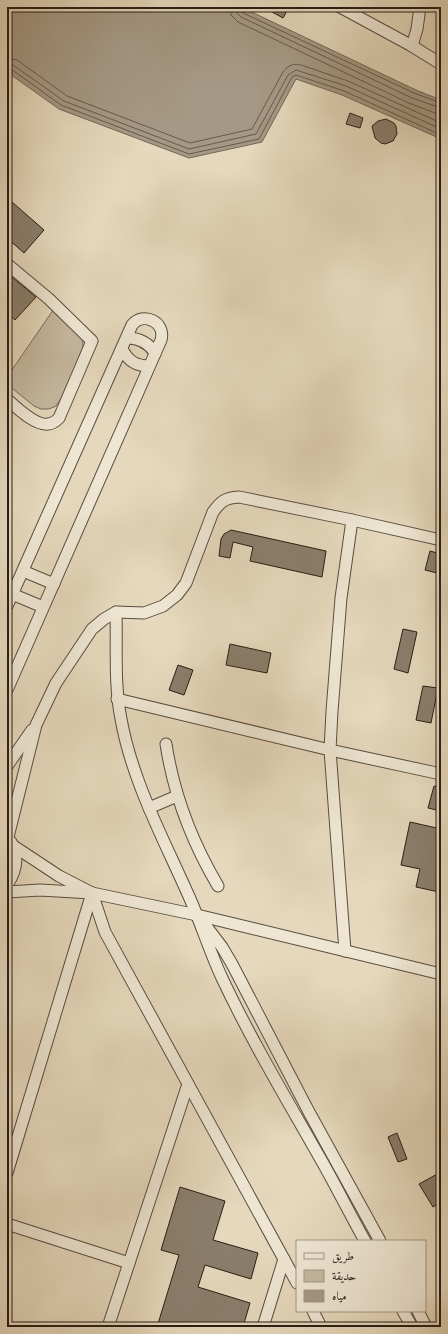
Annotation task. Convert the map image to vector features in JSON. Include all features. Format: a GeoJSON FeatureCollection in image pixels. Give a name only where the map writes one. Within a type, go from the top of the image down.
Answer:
{"type":"FeatureCollection","features":[{"type":"Feature","properties":{"kind":"street"},"geometry":{"type":"LineString","coordinates":[[340,7],[412,46],[441,64]]}},
{"type":"Feature","properties":{"kind":"street"},"geometry":{"type":"LineString","coordinates":[[412,46],[417,29],[420,7]]}},
{"type":"Feature","properties":{"kind":"street"},"geometry":{"type":"LineString","coordinates":[[7,264],[49,299],[92,341],[59,418],[53,423],[46,425],[38,423],[7,399]]}},
{"type":"Feature","properties":{"kind":"street"},"geometry":{"type":"LineString","coordinates":[[7,606],[135,322],[144,318],[158,324],[161,328],[162,335],[155,353],[7,690]]}},
{"type":"Feature","properties":{"kind":"street"},"geometry":{"type":"LineString","coordinates":[[127,338],[145,342],[155,353]]}},
{"type":"Feature","properties":{"kind":"street"},"geometry":{"type":"LineString","coordinates":[[122,350],[128,359],[138,365],[149,366]]}},
{"type":"Feature","properties":{"kind":"street"},"geometry":{"type":"LineString","coordinates":[[7,766],[36,725],[56,683],[92,629],[104,619],[116,612],[144,613],[163,606],[177,595],[186,583],[213,512],[220,503],[230,498],[238,497],[441,540]]}},
{"type":"Feature","properties":{"kind":"street"},"geometry":{"type":"LineString","coordinates":[[345,951],[330,750],[341,598],[352,520]]}},
{"type":"Feature","properties":{"kind":"street"},"geometry":{"type":"LineString","coordinates":[[23,571],[54,584]]}},
{"type":"Feature","properties":{"kind":"street"},"geometry":{"type":"LineString","coordinates":[[12,594],[43,607]]}},
{"type":"Feature","properties":{"kind":"street"},"geometry":{"type":"LineString","coordinates":[[116,612],[117,699],[120,718],[129,755],[149,808],[197,915],[222,978],[265,1062],[364,1240]]}},
{"type":"Feature","properties":{"kind":"street"},"geometry":{"type":"LineString","coordinates":[[117,699],[330,750],[441,774]]}},
{"type":"Feature","properties":{"kind":"street"},"geometry":{"type":"LineString","coordinates":[[7,885],[12,877],[15,866],[15,855],[9,839],[36,725]]}},
{"type":"Feature","properties":{"kind":"street"},"geometry":{"type":"LineString","coordinates":[[166,744],[177,796],[186,821],[199,852],[218,886]]}},
{"type":"Feature","properties":{"kind":"street"},"geometry":{"type":"LineString","coordinates":[[149,808],[177,796]]}},
{"type":"Feature","properties":{"kind":"street"},"geometry":{"type":"LineString","coordinates":[[9,839],[59,876],[92,893],[105,932],[296,1280]]}},
{"type":"Feature","properties":{"kind":"street"},"geometry":{"type":"LineString","coordinates":[[7,892],[40,890],[92,893],[197,915],[441,974]]}},
{"type":"Feature","properties":{"kind":"street"},"geometry":{"type":"LineString","coordinates":[[7,1173],[92,893]]}},
{"type":"Feature","properties":{"kind":"street"},"geometry":{"type":"LineString","coordinates":[[197,915],[222,947],[239,976],[309,1112],[379,1240]]}},
{"type":"Feature","properties":{"kind":"street"},"geometry":{"type":"LineString","coordinates":[[108,1327],[188,1084]]}},
{"type":"Feature","properties":{"kind":"street"},"geometry":{"type":"LineString","coordinates":[[7,1224],[129,1263]]}},
{"type":"Feature","properties":{"kind":"street"},"geometry":{"type":"LineString","coordinates":[[263,1327],[284,1260]]}},
{"type":"Feature","properties":{"kind":"street"},"geometry":{"type":"LineString","coordinates":[[314,1312],[321,1327]]}},
{"type":"Feature","properties":{"kind":"street"},"geometry":{"type":"LineString","coordinates":[[403,1312],[409,1325]]}},
{"type":"Feature","properties":{"kind":"street"},"geometry":{"type":"LineString","coordinates":[[418,1312],[426,1327]]}},
{"type":"Feature","properties":{"kind":"green space"},"geometry":{"type":"Polygon","coordinates":[[[56,306],[82,335],[83,346],[81,356],[66,391],[56,406],[49,409],[41,409],[34,406],[7,384],[7,377],[56,306]]]}},
{"type":"Feature","properties":{"kind":"water"},"geometry":{"type":"Polygon","coordinates":[[[7,7],[241,7],[416,90],[441,100],[441,139],[342,95],[296,79],[262,142],[189,158],[59,109],[7,72],[7,7]]]}},
{"type":"Feature","properties":{"kind":"building"},"geometry":{"type":"Polygon","coordinates":[[[263,7],[289,7],[283,18],[263,7]]]}},
{"type":"Feature","properties":{"kind":"building"},"geometry":{"type":"Polygon","coordinates":[[[350,113],[363,118],[360,128],[346,124],[350,113]]]}},
{"type":"Feature","properties":{"kind":"building"},"geometry":{"type":"Polygon","coordinates":[[[386,119],[394,123],[397,134],[393,141],[385,144],[381,143],[375,138],[372,126],[378,121],[386,119]]]}},
{"type":"Feature","properties":{"kind":"building"},"geometry":{"type":"Polygon","coordinates":[[[12,202],[44,230],[24,253],[7,238],[7,208],[12,202]]]}},
{"type":"Feature","properties":{"kind":"building"},"geometry":{"type":"Polygon","coordinates":[[[7,273],[36,297],[15,320],[7,313],[7,273]]]}},
{"type":"Feature","properties":{"kind":"building"},"geometry":{"type":"Polygon","coordinates":[[[231,530],[326,551],[322,577],[250,561],[253,547],[233,542],[230,558],[219,556],[221,539],[224,534],[231,530]]]}},
{"type":"Feature","properties":{"kind":"building"},"geometry":{"type":"Polygon","coordinates":[[[430,551],[441,554],[441,574],[425,570],[430,551]]]}},
{"type":"Feature","properties":{"kind":"building"},"geometry":{"type":"Polygon","coordinates":[[[403,629],[417,632],[408,673],[394,669],[403,629]]]}},
{"type":"Feature","properties":{"kind":"building"},"geometry":{"type":"Polygon","coordinates":[[[230,644],[271,653],[267,673],[226,665],[230,644]]]}},
{"type":"Feature","properties":{"kind":"building"},"geometry":{"type":"Polygon","coordinates":[[[178,665],[193,670],[184,695],[169,690],[178,665]]]}},
{"type":"Feature","properties":{"kind":"building"},"geometry":{"type":"Polygon","coordinates":[[[423,686],[438,688],[431,723],[416,720],[423,686]]]}},
{"type":"Feature","properties":{"kind":"building"},"geometry":{"type":"Polygon","coordinates":[[[434,786],[441,788],[441,811],[428,808],[434,786]]]}},
{"type":"Feature","properties":{"kind":"building"},"geometry":{"type":"Polygon","coordinates":[[[410,822],[441,829],[441,866],[438,882],[441,883],[439,892],[416,887],[420,869],[401,865],[410,822]]]}},
{"type":"Feature","properties":{"kind":"building"},"geometry":{"type":"Polygon","coordinates":[[[397,1133],[407,1159],[398,1162],[388,1137],[397,1133]]]}},
{"type":"Feature","properties":{"kind":"building"},"geometry":{"type":"Polygon","coordinates":[[[441,1172],[441,1202],[433,1207],[419,1184],[441,1172]]]}},
{"type":"Feature","properties":{"kind":"building"},"geometry":{"type":"Polygon","coordinates":[[[180,1187],[225,1201],[213,1240],[258,1253],[251,1279],[205,1265],[198,1287],[250,1303],[243,1327],[179,1327],[170,1324],[170,1327],[157,1327],[179,1255],[161,1250],[180,1187]]]}}]}
